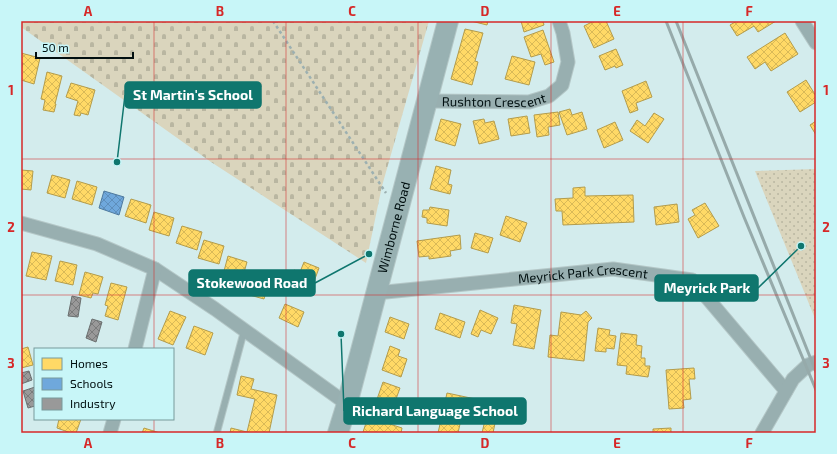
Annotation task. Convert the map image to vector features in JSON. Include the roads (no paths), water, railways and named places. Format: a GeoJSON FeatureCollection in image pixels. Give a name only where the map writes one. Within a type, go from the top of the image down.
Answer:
{"type":"FeatureCollection","features":[{"type":"Feature","properties":{"kind":"main road","name":"Wimborne Road"},"geometry":{"type":"LineString","coordinates":[[338,433],[347,404],[448,21]]}},
{"type":"Feature","properties":{"kind":"street","name":"Rushton Crescent"},"geometry":{"type":"LineString","coordinates":[[427,101],[529,102],[550,96],[562,85],[568,62],[564,33],[559,21]]}},
{"type":"Feature","properties":{"kind":"street"},"geometry":{"type":"LineString","coordinates":[[802,21],[816,43]]}},
{"type":"Feature","properties":{"kind":"street"},"geometry":{"type":"LineString","coordinates":[[21,223],[97,244],[155,269],[347,404]]}},
{"type":"Feature","properties":{"kind":"street"},"geometry":{"type":"LineString","coordinates":[[135,348],[155,269]]}},
{"type":"Feature","properties":{"kind":"street","name":"Meyrick Park Crescent"},"geometry":{"type":"LineString","coordinates":[[376,293],[613,269],[692,280],[786,391]]}},
{"type":"Feature","properties":{"kind":"street"},"geometry":{"type":"LineString","coordinates":[[762,433],[793,379],[808,365],[816,362]]}},
{"type":"Feature","properties":{"kind":"street"},"geometry":{"type":"LineString","coordinates":[[110,433],[114,420]]}},
{"type":"Feature","properties":{"kind":"lane"},"geometry":{"type":"LineString","coordinates":[[216,432],[244,331]]}},
{"type":"Feature","properties":{"kind":"railway"},"geometry":{"type":"LineString","coordinates":[[666,21],[744,217],[816,390]]}},
{"type":"Feature","properties":{"kind":"railway"},"geometry":{"type":"LineString","coordinates":[[676,21],[816,372]]}},
{"type":"Feature","properties":{"kind":"place","name":"St Martin's School"},"geometry":{"type":"Point","coordinates":[117,162]}},
{"type":"Feature","properties":{"kind":"place","name":"Meyrick Park"},"geometry":{"type":"Point","coordinates":[801,246]}},
{"type":"Feature","properties":{"kind":"place","name":"Stokewood Road"},"geometry":{"type":"Point","coordinates":[369,254]}},
{"type":"Feature","properties":{"kind":"place","name":"Richard Language School"},"geometry":{"type":"Point","coordinates":[341,334]}}]}
